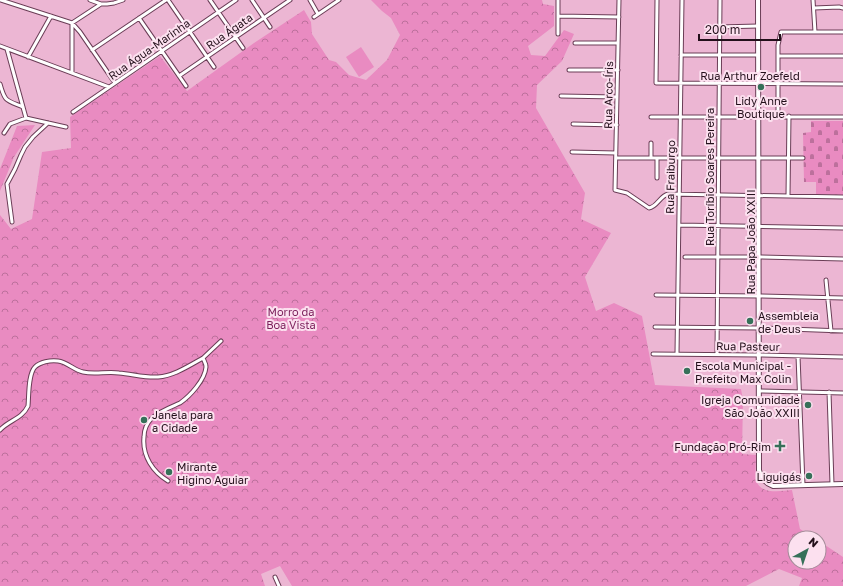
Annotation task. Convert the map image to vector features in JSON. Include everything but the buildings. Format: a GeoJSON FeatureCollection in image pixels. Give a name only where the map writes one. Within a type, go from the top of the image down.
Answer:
{"type":"FeatureCollection","features":[{"type":"Feature","properties":{"kind":"main road","name":"Rua Papa João XXIII"},"geometry":{"type":"LineString","coordinates":[[758,0],[759,470],[761,477],[766,483],[773,486],[803,485]]}},
{"type":"Feature","properties":{"kind":"main road"},"geometry":{"type":"LineString","coordinates":[[803,485],[843,484]]}},
{"type":"Feature","properties":{"kind":"street"},"geometry":{"type":"LineString","coordinates":[[1,0],[72,23],[80,32],[115,83]]}},
{"type":"Feature","properties":{"kind":"street"},"geometry":{"type":"LineString","coordinates":[[90,0],[101,4],[114,4],[123,0]]}},
{"type":"Feature","properties":{"kind":"street"},"geometry":{"type":"LineString","coordinates":[[92,50],[167,0],[214,67]]}},
{"type":"Feature","properties":{"kind":"street"},"geometry":{"type":"LineString","coordinates":[[210,0],[243,48]]}},
{"type":"Feature","properties":{"kind":"street","name":"Rua Água-Marinha"},"geometry":{"type":"LineString","coordinates":[[72,112],[236,0]]}},
{"type":"Feature","properties":{"kind":"street"},"geometry":{"type":"LineString","coordinates":[[252,0],[270,27]]}},
{"type":"Feature","properties":{"kind":"street","name":"Rua Ágata"},"geometry":{"type":"LineString","coordinates":[[179,76],[290,0]]}},
{"type":"Feature","properties":{"kind":"street"},"geometry":{"type":"LineString","coordinates":[[310,0],[318,14]]}},
{"type":"Feature","properties":{"kind":"street"},"geometry":{"type":"LineString","coordinates":[[314,17],[339,0]]}},
{"type":"Feature","properties":{"kind":"street"},"geometry":{"type":"LineString","coordinates":[[558,0],[558,34]]}},
{"type":"Feature","properties":{"kind":"street","name":"Rua Arco-Íris"},"geometry":{"type":"LineString","coordinates":[[619,0],[615,190],[627,193],[649,208],[664,195],[679,194]]}},
{"type":"Feature","properties":{"kind":"street","name":"Rua Arthur Zoefeld"},"geometry":{"type":"LineString","coordinates":[[657,0],[656,83],[843,84]]}},
{"type":"Feature","properties":{"kind":"street","name":"Rua Fraiburgo"},"geometry":{"type":"LineString","coordinates":[[677,354],[682,0]]}},
{"type":"Feature","properties":{"kind":"street","name":"Rua Toríbio Soares Pereira"},"geometry":{"type":"LineString","coordinates":[[717,354],[720,0]]}},
{"type":"Feature","properties":{"kind":"street"},"geometry":{"type":"LineString","coordinates":[[813,0],[815,32]]}},
{"type":"Feature","properties":{"kind":"street"},"geometry":{"type":"LineString","coordinates":[[72,23],[101,4]]}},
{"type":"Feature","properties":{"kind":"street"},"geometry":{"type":"LineString","coordinates":[[814,8],[843,8]]}},
{"type":"Feature","properties":{"kind":"street"},"geometry":{"type":"LineString","coordinates":[[28,56],[51,16]]}},
{"type":"Feature","properties":{"kind":"street"},"geometry":{"type":"LineString","coordinates":[[558,16],[619,17]]}},
{"type":"Feature","properties":{"kind":"street"},"geometry":{"type":"LineString","coordinates":[[139,18],[186,86]]}},
{"type":"Feature","properties":{"kind":"street"},"geometry":{"type":"LineString","coordinates":[[72,23],[72,73]]}},
{"type":"Feature","properties":{"kind":"street"},"geometry":{"type":"LineString","coordinates":[[719,27],[758,26]]}},
{"type":"Feature","properties":{"kind":"street"},"geometry":{"type":"LineString","coordinates":[[778,116],[778,41],[781,32],[843,32]]}},
{"type":"Feature","properties":{"kind":"street"},"geometry":{"type":"LineString","coordinates":[[574,43],[618,43]]}},
{"type":"Feature","properties":{"kind":"street"},"geometry":{"type":"LineString","coordinates":[[0,46],[109,87]]}},
{"type":"Feature","properties":{"kind":"street"},"geometry":{"type":"LineString","coordinates":[[7,49],[26,118]]}},
{"type":"Feature","properties":{"kind":"street"},"geometry":{"type":"LineString","coordinates":[[681,55],[758,55]]}},
{"type":"Feature","properties":{"kind":"street"},"geometry":{"type":"LineString","coordinates":[[778,56],[843,56]]}},
{"type":"Feature","properties":{"kind":"street"},"geometry":{"type":"LineString","coordinates":[[570,70],[618,70]]}},
{"type":"Feature","properties":{"kind":"street"},"geometry":{"type":"LineString","coordinates":[[0,84],[3,96],[23,108]]}},
{"type":"Feature","properties":{"kind":"street"},"geometry":{"type":"LineString","coordinates":[[561,96],[617,97]]}},
{"type":"Feature","properties":{"kind":"street"},"geometry":{"type":"LineString","coordinates":[[788,196],[789,116]]}},
{"type":"Feature","properties":{"kind":"street"},"geometry":{"type":"LineString","coordinates":[[651,117],[843,117]]}},
{"type":"Feature","properties":{"kind":"street"},"geometry":{"type":"LineString","coordinates":[[4,133],[10,124],[26,118],[66,127]]}},
{"type":"Feature","properties":{"kind":"street"},"geometry":{"type":"LineString","coordinates":[[12,222],[7,184],[25,147],[48,123]]}},
{"type":"Feature","properties":{"kind":"street"},"geometry":{"type":"LineString","coordinates":[[574,124],[617,125]]}},
{"type":"Feature","properties":{"kind":"street"},"geometry":{"type":"LineString","coordinates":[[651,143],[651,158]]}},
{"type":"Feature","properties":{"kind":"street"},"geometry":{"type":"LineString","coordinates":[[572,152],[616,153]]}},
{"type":"Feature","properties":{"kind":"street"},"geometry":{"type":"LineString","coordinates":[[616,158],[803,158]]}},
{"type":"Feature","properties":{"kind":"street"},"geometry":{"type":"LineString","coordinates":[[657,158],[657,178]]}},
{"type":"Feature","properties":{"kind":"street"},"geometry":{"type":"LineString","coordinates":[[679,194],[843,197]]}},
{"type":"Feature","properties":{"kind":"street"},"geometry":{"type":"LineString","coordinates":[[679,225],[843,228]]}},
{"type":"Feature","properties":{"kind":"street"},"geometry":{"type":"LineString","coordinates":[[685,257],[843,259]]}},
{"type":"Feature","properties":{"kind":"street"},"geometry":{"type":"LineString","coordinates":[[826,280],[831,331]]}},
{"type":"Feature","properties":{"kind":"street"},"geometry":{"type":"LineString","coordinates":[[656,295],[843,298]]}},
{"type":"Feature","properties":{"kind":"street"},"geometry":{"type":"LineString","coordinates":[[655,327],[759,328],[843,331]]}},
{"type":"Feature","properties":{"kind":"street"},"geometry":{"type":"LineString","coordinates":[[0,430],[6,424],[26,411],[28,406],[32,371],[36,366],[44,362],[64,362],[86,373],[99,374],[115,372],[146,377],[159,377],[171,374],[203,358],[221,341]]}},
{"type":"Feature","properties":{"kind":"street","name":"Rua Pasteur"},"geometry":{"type":"LineString","coordinates":[[653,354],[843,356]]}},
{"type":"Feature","properties":{"kind":"street"},"geometry":{"type":"LineString","coordinates":[[798,356],[803,485]]}},
{"type":"Feature","properties":{"kind":"street"},"geometry":{"type":"LineString","coordinates":[[168,481],[160,476],[146,457],[143,442],[145,429],[152,418],[180,403],[193,391],[200,381],[205,369],[206,365],[203,358]]}},
{"type":"Feature","properties":{"kind":"street"},"geometry":{"type":"LineString","coordinates":[[759,391],[843,393]]}},
{"type":"Feature","properties":{"kind":"street"},"geometry":{"type":"LineString","coordinates":[[829,392],[832,484]]}},
{"type":"Feature","properties":{"kind":"street"},"geometry":{"type":"LineString","coordinates":[[275,576],[279,586]]}},
{"type":"Feature","properties":{"kind":"green space","name":"Morro da Boa Vista"},"geometry":{"type":"Polygon","coordinates":[[[371,0],[542,0],[543,4],[554,6],[554,26],[528,46],[531,55],[545,56],[564,30],[574,34],[562,61],[537,85],[536,108],[585,193],[581,219],[611,233],[585,277],[596,311],[614,303],[642,316],[655,385],[741,389],[743,400],[742,454],[756,455],[756,480],[758,485],[762,488],[771,491],[792,490],[800,529],[802,530],[787,530],[787,570],[827,570],[827,546],[843,557],[843,586],[799,586],[802,578],[779,569],[746,586],[292,586],[280,566],[261,574],[265,586],[0,586],[0,215],[11,229],[32,219],[42,152],[71,148],[70,117],[160,56],[187,91],[254,43],[304,10],[311,22],[312,34],[329,60],[336,62],[349,75],[366,80],[387,60],[400,35],[391,18],[371,0]]]}},
{"type":"Feature","properties":{"kind":"green space"},"geometry":{"type":"Polygon","coordinates":[[[361,47],[374,67],[359,77],[346,57],[361,47]]]}},
{"type":"Feature","properties":{"kind":"green space"},"geometry":{"type":"Polygon","coordinates":[[[811,121],[843,121],[843,195],[816,194],[816,182],[804,182],[803,133],[811,132],[811,121]]]}},
{"type":"Feature","properties":{"kind":"green space"},"geometry":{"type":"Polygon","coordinates":[[[35,125],[14,157],[0,191],[0,169],[17,126],[35,125]]]}},
{"type":"Feature","properties":{"kind":"place","name":"Lidy Anne Boutique"},"geometry":{"type":"Point","coordinates":[761,87]}},
{"type":"Feature","properties":{"kind":"place","name":"Assembleia de Deus"},"geometry":{"type":"Point","coordinates":[750,321]}},
{"type":"Feature","properties":{"kind":"place","name":"Escola Municipal - Prefeito Max Colin"},"geometry":{"type":"Point","coordinates":[687,371]}},
{"type":"Feature","properties":{"kind":"place","name":"Igreja Comunidade São João XXIII"},"geometry":{"type":"Point","coordinates":[808,405]}},
{"type":"Feature","properties":{"kind":"place","name":"Janela para a Cidade"},"geometry":{"type":"Point","coordinates":[144,420]}},
{"type":"Feature","properties":{"kind":"place","name":"Fundação Pró-Rim"},"geometry":{"type":"Point","coordinates":[780,446]}},
{"type":"Feature","properties":{"kind":"place","name":"Mirante Higino Aguiar"},"geometry":{"type":"Point","coordinates":[169,472]}},
{"type":"Feature","properties":{"kind":"place","name":"Liguigás"},"geometry":{"type":"Point","coordinates":[809,476]}}]}
